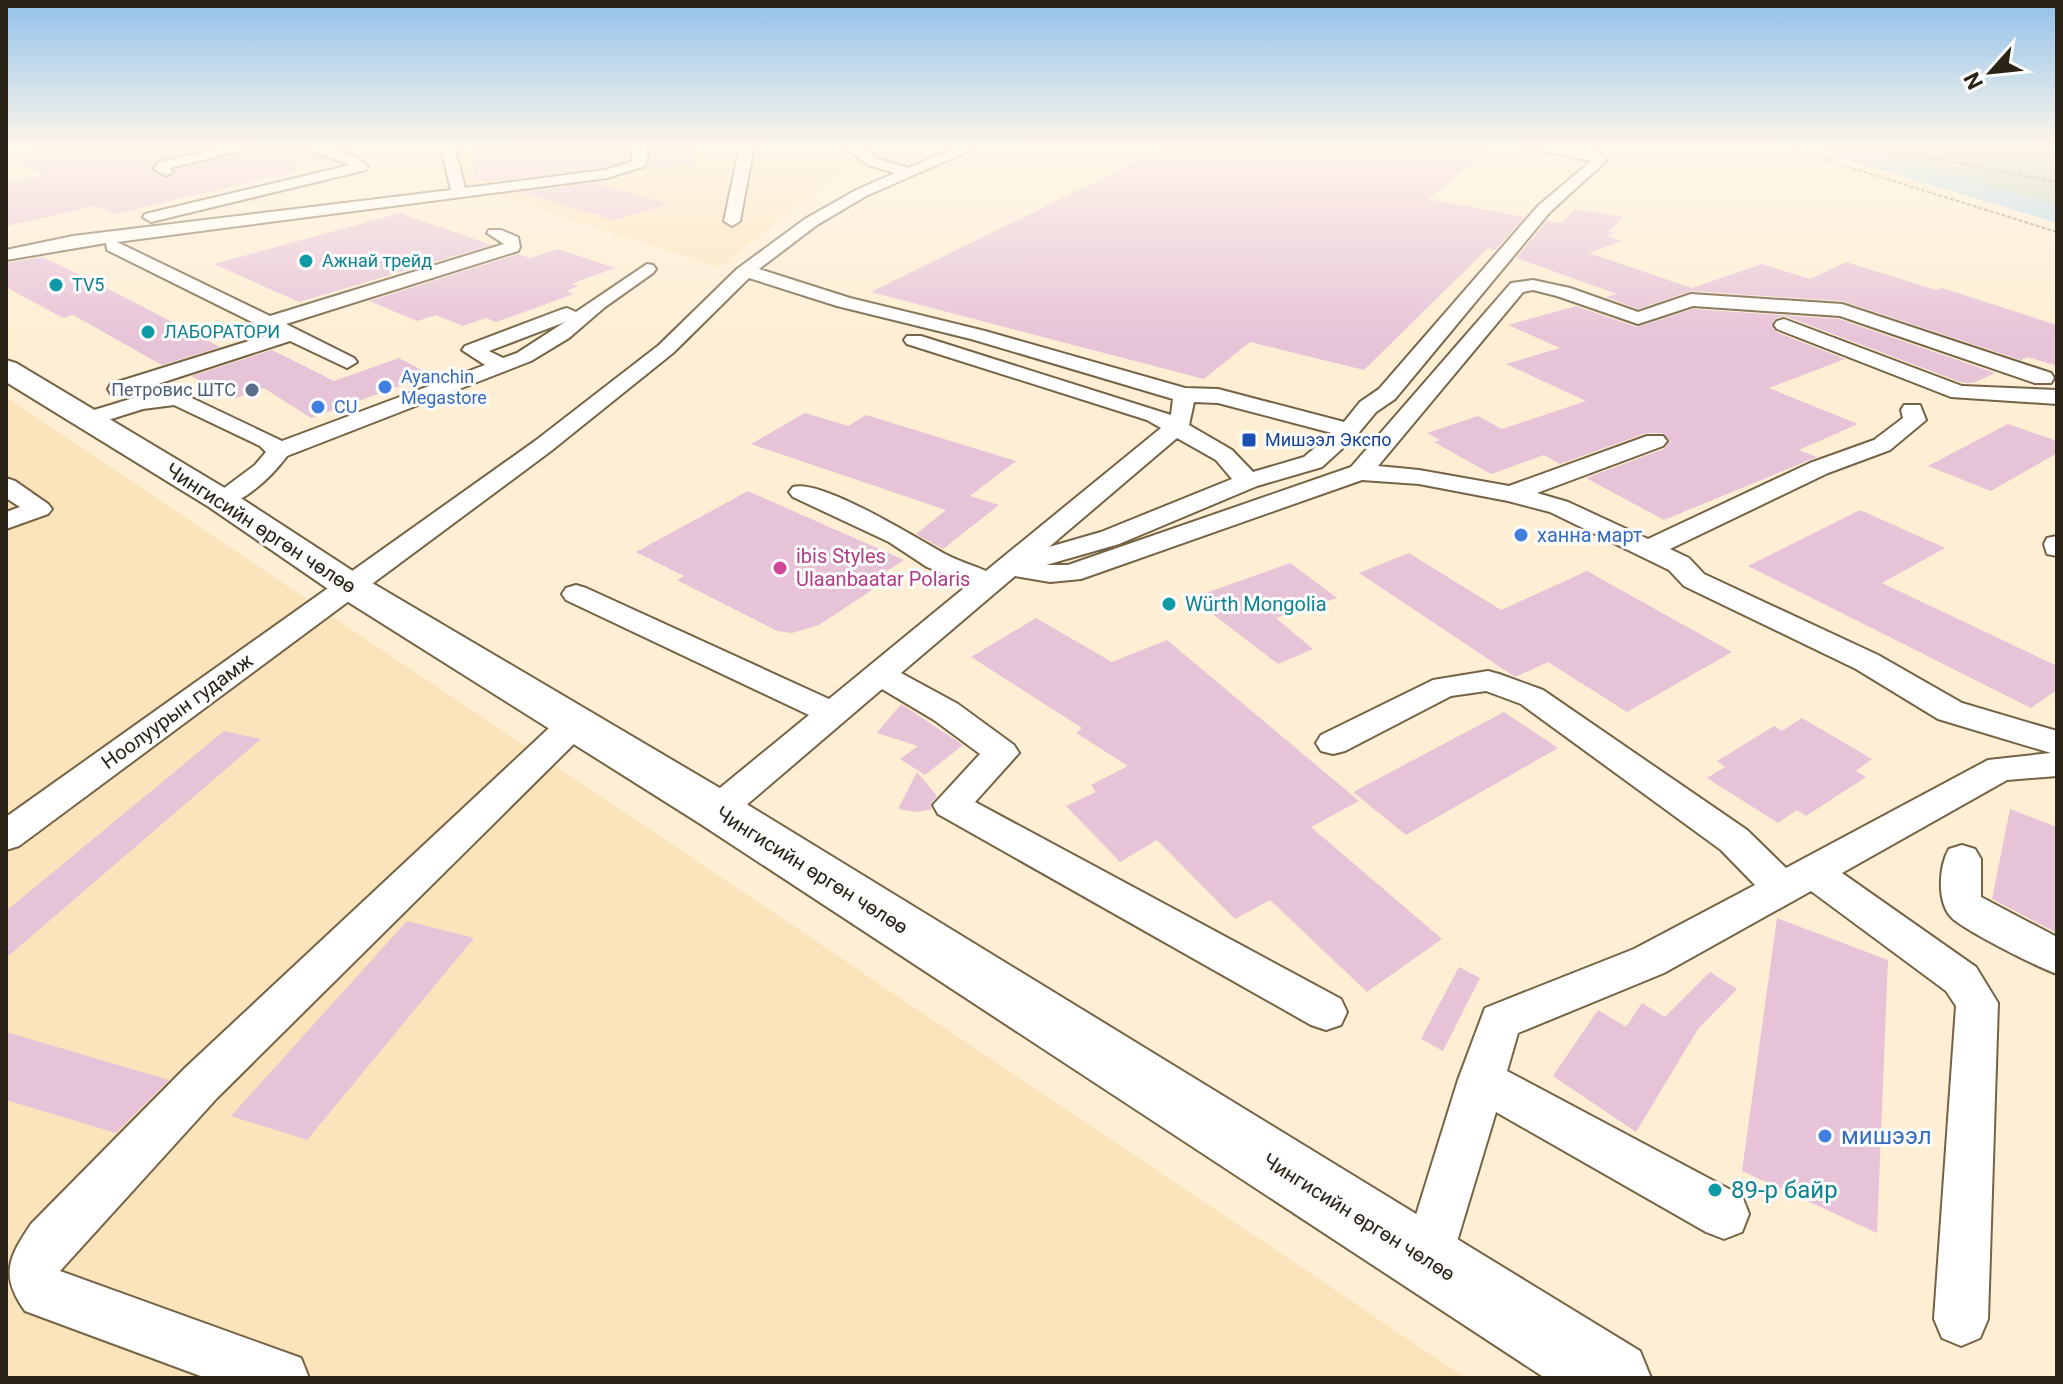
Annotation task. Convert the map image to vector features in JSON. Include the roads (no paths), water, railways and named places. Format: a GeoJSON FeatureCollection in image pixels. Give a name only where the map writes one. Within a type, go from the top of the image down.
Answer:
{"type":"FeatureCollection","features":[{"type":"Feature","properties":{"kind":"highway","name":"Чингисийн өргөн чөлөө"},"geometry":{"type":"LineString","coordinates":[[10,375],[221,500],[348,585],[717,810],[1613,1378]]}},
{"type":"Feature","properties":{"kind":"street"},"geometry":{"type":"LineString","coordinates":[[6,255],[235,210]]}},
{"type":"Feature","properties":{"kind":"street"},"geometry":{"type":"LineString","coordinates":[[54,245],[330,210]]}},
{"type":"Feature","properties":{"kind":"street"},"geometry":{"type":"LineString","coordinates":[[732,221],[734,210]]}},
{"type":"Feature","properties":{"kind":"street","name":"Ноолуурын гудамж"},"geometry":{"type":"LineString","coordinates":[[6,836],[543,446],[666,349],[746,271],[832,210]]}},
{"type":"Feature","properties":{"kind":"street"},"geometry":{"type":"LineString","coordinates":[[998,575],[1110,538],[1248,481],[1313,462],[1349,430],[1368,407],[1387,394],[1544,210]]}},
{"type":"Feature","properties":{"kind":"street"},"geometry":{"type":"LineString","coordinates":[[269,323],[512,247],[512,241],[495,233]]}},
{"type":"Feature","properties":{"kind":"street"},"geometry":{"type":"LineString","coordinates":[[113,246],[347,362]]}},
{"type":"Feature","properties":{"kind":"street"},"geometry":{"type":"LineString","coordinates":[[221,500],[264,470],[279,451],[503,366],[562,334],[598,303],[647,269]]}},
{"type":"Feature","properties":{"kind":"street"},"geometry":{"type":"LineString","coordinates":[[746,271],[844,302],[978,335],[1184,395],[1218,396],[1349,430]]}},
{"type":"Feature","properties":{"kind":"street"},"geometry":{"type":"LineString","coordinates":[[1360,472],[1517,287],[1533,285],[1563,292],[1638,318],[1691,300],[1842,310],[2043,378]]}},
{"type":"Feature","properties":{"kind":"street"},"geometry":{"type":"LineString","coordinates":[[730,286],[1137,408],[1187,432],[1270,462],[1313,462]]}},
{"type":"Feature","properties":{"kind":"street"},"geometry":{"type":"LineString","coordinates":[[503,366],[472,350],[598,303]]}},
{"type":"Feature","properties":{"kind":"street"},"geometry":{"type":"LineString","coordinates":[[1784,325],[1959,392],[2057,397]]}},
{"type":"Feature","properties":{"kind":"street"},"geometry":{"type":"LineString","coordinates":[[77,412],[292,334]]}},
{"type":"Feature","properties":{"kind":"street"},"geometry":{"type":"LineString","coordinates":[[942,349],[947,339],[978,335]]}},
{"type":"Feature","properties":{"kind":"street"},"geometry":{"type":"LineString","coordinates":[[1184,395],[1182,417],[1187,432],[1234,463],[1248,481]]}},
{"type":"Feature","properties":{"kind":"street"},"geometry":{"type":"LineString","coordinates":[[77,412],[177,398],[268,441],[279,451]]}},
{"type":"Feature","properties":{"kind":"street"},"geometry":{"type":"LineString","coordinates":[[1647,550],[1819,468],[1882,445],[1915,420],[1912,410]]}},
{"type":"Feature","properties":{"kind":"street"},"geometry":{"type":"LineString","coordinates":[[717,810],[998,575],[1187,432]]}},
{"type":"Feature","properties":{"kind":"street"},"geometry":{"type":"LineString","coordinates":[[1511,494],[1655,441]]}},
{"type":"Feature","properties":{"kind":"street"},"geometry":{"type":"LineString","coordinates":[[802,492],[898,536],[937,561],[998,575],[1071,573],[1360,472],[1419,477],[1511,494],[1559,507],[1679,564],[1694,580],[1867,662],[1950,711],[2057,743]]}},
{"type":"Feature","properties":{"kind":"street"},"geometry":{"type":"LineString","coordinates":[[6,486],[39,509],[6,521]]}},
{"type":"Feature","properties":{"kind":"street"},"geometry":{"type":"LineString","coordinates":[[576,594],[833,713]]}},
{"type":"Feature","properties":{"kind":"street"},"geometry":{"type":"LineString","coordinates":[[879,674],[946,712],[1002,753],[951,805],[1326,1012]]}},
{"type":"Feature","properties":{"kind":"street"},"geometry":{"type":"LineString","coordinates":[[1333,743],[1444,687],[1488,681],[1532,697],[1734,840],[1961,979],[1977,1003],[1961,1319]]}},
{"type":"Feature","properties":{"kind":"street"},"geometry":{"type":"LineString","coordinates":[[281,1378],[44,1292],[32,1279],[33,1266],[49,1242],[201,1083],[575,723]]}},
{"type":"Feature","properties":{"kind":"street"},"geometry":{"type":"LineString","coordinates":[[1428,1260],[1500,1021],[1649,961],[2000,769],[2057,764]]}},
{"type":"Feature","properties":{"kind":"street"},"geometry":{"type":"LineString","coordinates":[[1962,859],[1961,900],[1965,907],[2057,957]]}},
{"type":"Feature","properties":{"kind":"street"},"geometry":{"type":"LineString","coordinates":[[1481,1080],[1724,1214]]}},
{"type":"Feature","properties":{"kind":"waterway"},"geometry":{"type":"LineString","coordinates":[[2042,210],[2057,214]]}},
{"type":"Feature","properties":{"kind":"place","name":"Ажнай трейд"},"geometry":{"type":"Point","coordinates":[306,261]}},
{"type":"Feature","properties":{"kind":"place","name":"TV5"},"geometry":{"type":"Point","coordinates":[56,285]}},
{"type":"Feature","properties":{"kind":"place","name":"ЛАБОРАТОРИ"},"geometry":{"type":"Point","coordinates":[148,332]}},
{"type":"Feature","properties":{"kind":"place","name":"Ayanchin Megastore"},"geometry":{"type":"Point","coordinates":[385,387]}},
{"type":"Feature","properties":{"kind":"place","name":"Петровис ШТС"},"geometry":{"type":"Point","coordinates":[252,390]}},
{"type":"Feature","properties":{"kind":"place","name":"CU"},"geometry":{"type":"Point","coordinates":[318,407]}},
{"type":"Feature","properties":{"kind":"place","name":"Мишээл Экспо"},"geometry":{"type":"Point","coordinates":[1249,440]}},
{"type":"Feature","properties":{"kind":"place","name":"ханна март"},"geometry":{"type":"Point","coordinates":[1521,535]}},
{"type":"Feature","properties":{"kind":"place","name":"ibis Styles Ulaanbaatar Polaris"},"geometry":{"type":"Point","coordinates":[780,568]}},
{"type":"Feature","properties":{"kind":"place","name":"Würth Mongolia"},"geometry":{"type":"Point","coordinates":[1169,604]}},
{"type":"Feature","properties":{"kind":"place","name":"мишээл"},"geometry":{"type":"Point","coordinates":[1825,1136]}},
{"type":"Feature","properties":{"kind":"place","name":"89-р байр"},"geometry":{"type":"Point","coordinates":[1715,1190]}}]}
